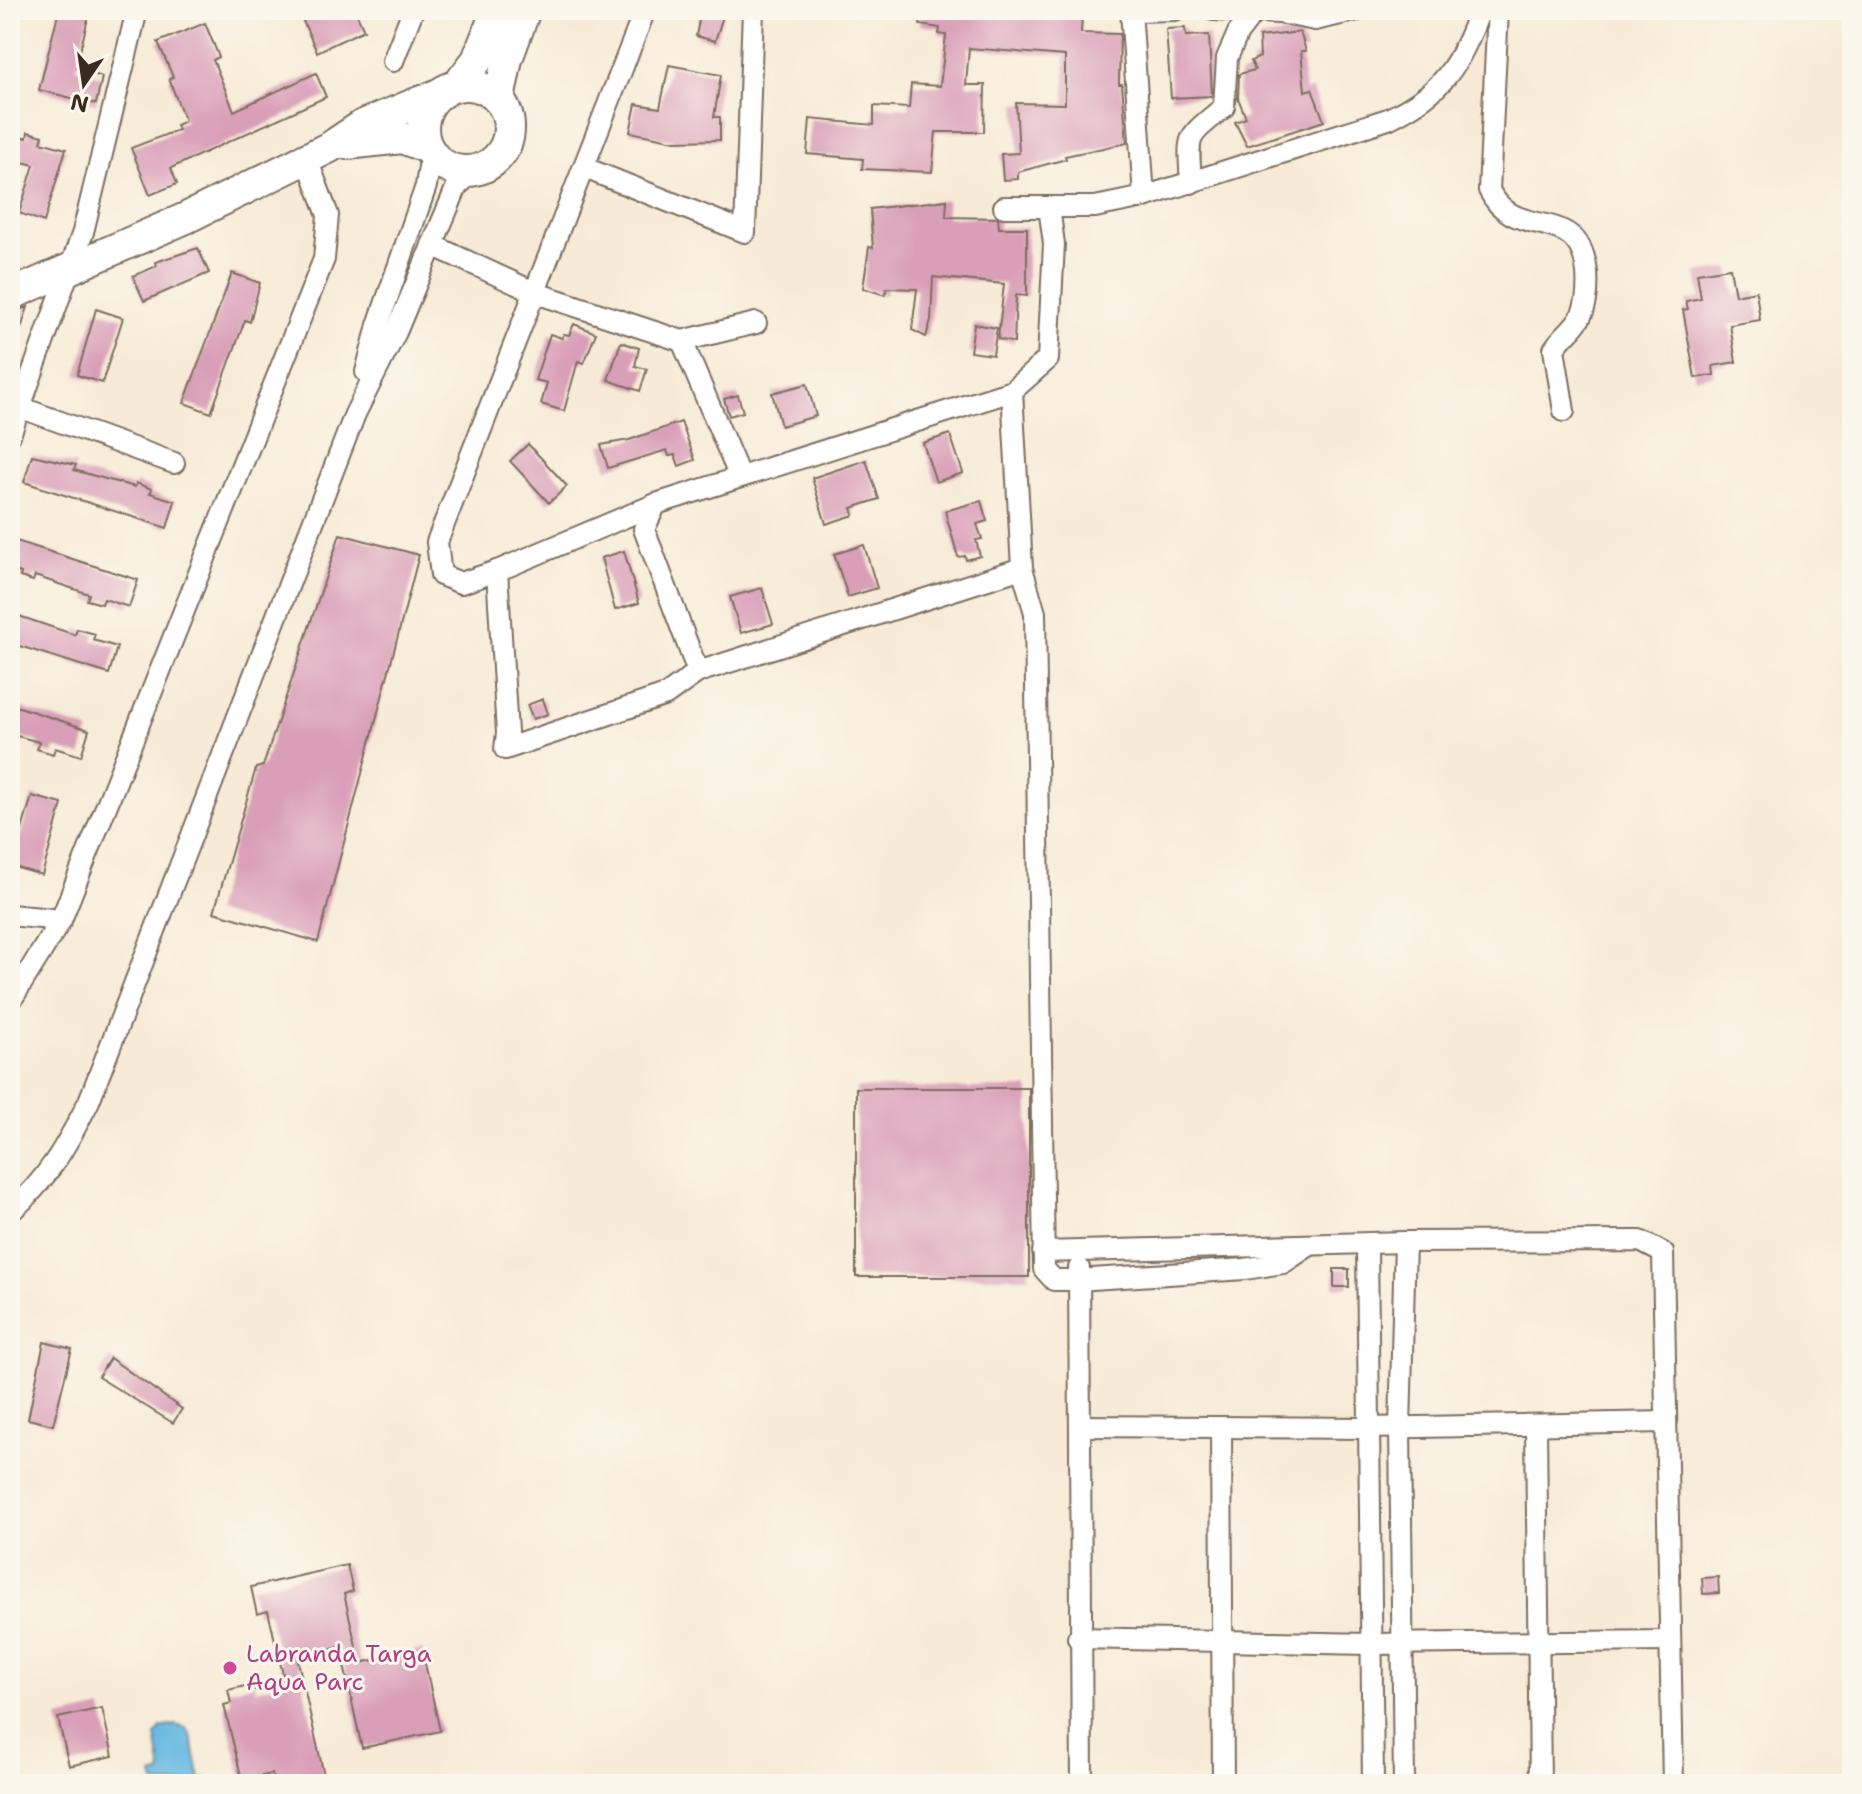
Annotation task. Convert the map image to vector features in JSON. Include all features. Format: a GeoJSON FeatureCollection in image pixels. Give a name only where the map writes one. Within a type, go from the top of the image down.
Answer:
{"type":"FeatureCollection","features":[{"type":"Feature","properties":{"kind":"main road"},"geometry":{"type":"LineString","coordinates":[[430,151],[423,128],[425,115],[477,60],[497,10]]}},
{"type":"Feature","properties":{"kind":"main road"},"geometry":{"type":"LineString","coordinates":[[499,100],[507,59],[525,10]]}},
{"type":"Feature","properties":{"kind":"main road"},"geometry":{"type":"LineString","coordinates":[[10,295],[186,218],[318,153],[363,125],[450,89],[487,90],[499,100],[510,127],[507,142],[492,163],[475,170],[453,169],[430,151],[402,138],[385,138],[318,153]]}},
{"type":"Feature","properties":{"kind":"street"},"geometry":{"type":"LineString","coordinates":[[10,435],[71,268],[137,10]]}},
{"type":"Feature","properties":{"kind":"street"},"geometry":{"type":"LineString","coordinates":[[393,61],[413,10]]}},
{"type":"Feature","properties":{"kind":"street"},"geometry":{"type":"LineString","coordinates":[[645,10],[437,542],[441,575],[461,583],[656,504],[739,475],[1012,391],[1048,359],[1054,244],[1049,207]]}},
{"type":"Feature","properties":{"kind":"street"},"geometry":{"type":"LineString","coordinates":[[585,168],[745,232],[753,10]]}},
{"type":"Feature","properties":{"kind":"street"},"geometry":{"type":"LineString","coordinates":[[1144,197],[1131,11],[1175,10]]}},
{"type":"Feature","properties":{"kind":"street"},"geometry":{"type":"LineString","coordinates":[[1213,10],[1315,20],[1358,10]]}},
{"type":"Feature","properties":{"kind":"street"},"geometry":{"type":"LineString","coordinates":[[1004,207],[1095,207],[1144,197],[1388,119],[1418,104],[1436,90],[1463,55],[1480,10]]}},
{"type":"Feature","properties":{"kind":"street"},"geometry":{"type":"LineString","coordinates":[[1498,10],[1489,190],[1495,201],[1511,215],[1568,231],[1583,249],[1586,260],[1588,279],[1582,314],[1554,349],[1564,411]]}},
{"type":"Feature","properties":{"kind":"street"},"geometry":{"type":"LineString","coordinates":[[1191,183],[1188,143],[1195,130],[1224,107],[1227,58],[1238,33],[1254,12]]}},
{"type":"Feature","properties":{"kind":"street"},"geometry":{"type":"LineString","coordinates":[[355,414],[378,325],[426,186],[430,151]]}},
{"type":"Feature","properties":{"kind":"street"},"geometry":{"type":"LineString","coordinates":[[10,1002],[61,920],[324,259],[328,215],[318,153]]}},
{"type":"Feature","properties":{"kind":"street"},"geometry":{"type":"LineString","coordinates":[[10,1212],[47,1176],[89,1101],[355,414],[396,332],[457,186],[475,170]]}},
{"type":"Feature","properties":{"kind":"street"},"geometry":{"type":"LineString","coordinates":[[432,245],[536,293],[682,341],[756,323]]}},
{"type":"Feature","properties":{"kind":"street"},"geometry":{"type":"LineString","coordinates":[[682,341],[739,475]]}},
{"type":"Feature","properties":{"kind":"street"},"geometry":{"type":"LineString","coordinates":[[1012,391],[1022,568],[1035,613],[1044,1269],[1048,1277],[1054,1280],[1245,1269],[1283,1263],[1310,1245]]}},
{"type":"Feature","properties":{"kind":"street"},"geometry":{"type":"LineString","coordinates":[[19,407],[174,463]]}},
{"type":"Feature","properties":{"kind":"street"},"geometry":{"type":"LineString","coordinates":[[656,504],[644,529],[698,672]]}},
{"type":"Feature","properties":{"kind":"street"},"geometry":{"type":"LineString","coordinates":[[497,571],[507,733],[505,749],[666,695],[698,672],[1022,568]]}},
{"type":"Feature","properties":{"kind":"street"},"geometry":{"type":"LineString","coordinates":[[10,915],[61,920]]}},
{"type":"Feature","properties":{"kind":"street"},"geometry":{"type":"LineString","coordinates":[[1043,1252],[1405,1242],[1640,1241],[1663,1253],[1673,1784]]}},
{"type":"Feature","properties":{"kind":"street"},"geometry":{"type":"LineString","coordinates":[[1404,1784],[1400,1427],[1405,1242]]}},
{"type":"Feature","properties":{"kind":"street"},"geometry":{"type":"LineString","coordinates":[[1367,1244],[1373,1784]]}},
{"type":"Feature","properties":{"kind":"street"},"geometry":{"type":"LineString","coordinates":[[1078,1251],[1078,1638],[1082,1784]]}},
{"type":"Feature","properties":{"kind":"street"},"geometry":{"type":"LineString","coordinates":[[1080,1426],[1367,1428],[1666,1422]]}},
{"type":"Feature","properties":{"kind":"street"},"geometry":{"type":"LineString","coordinates":[[1536,1425],[1540,1784]]}},
{"type":"Feature","properties":{"kind":"street"},"geometry":{"type":"LineString","coordinates":[[1221,1427],[1223,1784]]}},
{"type":"Feature","properties":{"kind":"street"},"geometry":{"type":"LineString","coordinates":[[1078,1638],[1370,1644],[1670,1641]]}},
{"type":"Feature","properties":{"kind":"water"},"geometry":{"type":"Polygon","coordinates":[[[175,1725],[186,1728],[191,1735],[200,1779],[208,1778],[209,1784],[155,1784],[153,1776],[162,1773],[156,1735],[161,1728],[175,1725]]]}},
{"type":"Feature","properties":{"kind":"building"},"geometry":{"type":"Polygon","coordinates":[[[59,10],[90,10],[76,68],[102,77],[96,104],[39,90],[59,10]]]}},
{"type":"Feature","properties":{"kind":"building"},"geometry":{"type":"Polygon","coordinates":[[[298,10],[355,10],[364,30],[317,52],[298,10]]]}},
{"type":"Feature","properties":{"kind":"building"},"geometry":{"type":"Polygon","coordinates":[[[701,10],[725,10],[715,41],[696,36],[701,10]]]}},
{"type":"Feature","properties":{"kind":"building"},"geometry":{"type":"Polygon","coordinates":[[[923,10],[1049,10],[1059,15],[1082,16],[1081,33],[1120,34],[1119,84],[1122,84],[1127,143],[1065,156],[1066,159],[1018,172],[1018,179],[1003,180],[1001,154],[1019,153],[1016,103],[1065,104],[1065,56],[969,48],[966,85],[985,85],[984,132],[936,132],[932,172],[862,169],[863,159],[807,154],[810,119],[874,125],[874,106],[909,108],[911,84],[940,86],[946,35],[939,34],[940,28],[920,25],[923,10]]]}},
{"type":"Feature","properties":{"kind":"building"},"geometry":{"type":"Polygon","coordinates":[[[205,23],[219,57],[213,60],[234,111],[316,73],[326,97],[171,168],[177,184],[150,195],[131,148],[178,130],[176,125],[185,121],[169,79],[173,77],[158,42],[205,23]]]}},
{"type":"Feature","properties":{"kind":"building"},"geometry":{"type":"Polygon","coordinates":[[[1185,28],[1186,36],[1209,35],[1212,96],[1171,98],[1166,29],[1185,28]]]}},
{"type":"Feature","properties":{"kind":"building"},"geometry":{"type":"Polygon","coordinates":[[[1300,32],[1306,51],[1301,51],[1305,91],[1312,89],[1324,121],[1247,146],[1235,122],[1246,118],[1238,98],[1239,74],[1255,70],[1251,61],[1260,57],[1259,37],[1300,32]]]}},
{"type":"Feature","properties":{"kind":"building"},"geometry":{"type":"Polygon","coordinates":[[[669,65],[721,75],[714,117],[720,117],[720,140],[675,141],[630,132],[636,104],[660,108],[669,65]]]}},
{"type":"Feature","properties":{"kind":"building"},"geometry":{"type":"Polygon","coordinates":[[[28,132],[43,136],[41,142],[66,149],[44,222],[19,213],[34,165],[10,159],[10,134],[27,138],[28,132]]]}},
{"type":"Feature","properties":{"kind":"building"},"geometry":{"type":"Polygon","coordinates":[[[947,200],[946,217],[998,218],[999,228],[1027,228],[1027,296],[1016,295],[1014,343],[998,339],[1004,284],[933,277],[931,320],[926,337],[912,330],[917,289],[887,288],[885,295],[863,288],[869,247],[873,248],[870,209],[947,200]]]}},
{"type":"Feature","properties":{"kind":"building"},"geometry":{"type":"Polygon","coordinates":[[[198,248],[209,273],[144,301],[133,276],[157,266],[156,262],[198,248]]]}},
{"type":"Feature","properties":{"kind":"building"},"geometry":{"type":"Polygon","coordinates":[[[1730,268],[1735,295],[1756,291],[1760,320],[1730,325],[1736,362],[1713,366],[1714,375],[1695,378],[1683,310],[1688,309],[1686,301],[1701,298],[1697,273],[1730,268]]]}},
{"type":"Feature","properties":{"kind":"building"},"geometry":{"type":"Polygon","coordinates":[[[232,273],[260,283],[250,322],[245,320],[211,413],[184,403],[232,273]]]}},
{"type":"Feature","properties":{"kind":"building"},"geometry":{"type":"Polygon","coordinates":[[[28,307],[13,353],[10,352],[10,313],[28,307]]]}},
{"type":"Feature","properties":{"kind":"building"},"geometry":{"type":"Polygon","coordinates":[[[96,309],[123,318],[102,383],[77,375],[96,309]]]}},
{"type":"Feature","properties":{"kind":"building"},"geometry":{"type":"Polygon","coordinates":[[[574,324],[596,333],[584,363],[578,361],[564,411],[541,404],[547,383],[535,380],[550,334],[562,338],[564,334],[569,335],[574,324]]]}},
{"type":"Feature","properties":{"kind":"building"},"geometry":{"type":"Polygon","coordinates":[[[974,324],[997,328],[993,355],[970,352],[974,324]]]}},
{"type":"Feature","properties":{"kind":"building"},"geometry":{"type":"Polygon","coordinates":[[[621,342],[639,348],[635,366],[647,369],[640,391],[608,380],[621,342]]]}},
{"type":"Feature","properties":{"kind":"building"},"geometry":{"type":"Polygon","coordinates":[[[807,384],[816,416],[781,426],[772,393],[807,384]]]}},
{"type":"Feature","properties":{"kind":"building"},"geometry":{"type":"Polygon","coordinates":[[[738,395],[743,412],[729,416],[724,399],[738,395]]]}},
{"type":"Feature","properties":{"kind":"building"},"geometry":{"type":"Polygon","coordinates":[[[681,422],[695,460],[679,466],[675,455],[669,456],[667,450],[608,468],[601,445],[629,440],[681,422]]]}},
{"type":"Feature","properties":{"kind":"building"},"geometry":{"type":"Polygon","coordinates":[[[950,434],[963,473],[936,482],[923,443],[950,434]]]}},
{"type":"Feature","properties":{"kind":"building"},"geometry":{"type":"Polygon","coordinates":[[[528,444],[567,486],[549,503],[510,461],[528,444]]]}},
{"type":"Feature","properties":{"kind":"building"},"geometry":{"type":"Polygon","coordinates":[[[32,455],[76,465],[74,470],[135,487],[136,483],[152,489],[150,493],[175,501],[167,528],[24,482],[32,455]]]}},
{"type":"Feature","properties":{"kind":"building"},"geometry":{"type":"Polygon","coordinates":[[[866,460],[879,499],[852,508],[854,515],[826,524],[812,478],[866,460]]]}},
{"type":"Feature","properties":{"kind":"building"},"geometry":{"type":"Polygon","coordinates":[[[981,501],[987,521],[977,524],[982,539],[976,540],[980,556],[966,560],[965,556],[958,557],[945,511],[981,501]]]}},
{"type":"Feature","properties":{"kind":"building"},"geometry":{"type":"Polygon","coordinates":[[[340,534],[419,555],[318,942],[214,912],[256,768],[263,766],[340,534]]]}},
{"type":"Feature","properties":{"kind":"building"},"geometry":{"type":"Polygon","coordinates":[[[10,539],[138,580],[129,607],[104,599],[102,604],[87,600],[89,594],[35,576],[33,581],[20,577],[21,573],[10,569],[10,539]]]}},
{"type":"Feature","properties":{"kind":"building"},"geometry":{"type":"Polygon","coordinates":[[[864,545],[877,588],[848,597],[834,554],[864,545]]]}},
{"type":"Feature","properties":{"kind":"building"},"geometry":{"type":"Polygon","coordinates":[[[624,551],[639,603],[615,610],[601,558],[624,551]]]}},
{"type":"Feature","properties":{"kind":"building"},"geometry":{"type":"Polygon","coordinates":[[[762,588],[773,624],[741,633],[730,597],[762,588]]]}},
{"type":"Feature","properties":{"kind":"building"},"geometry":{"type":"Polygon","coordinates":[[[10,613],[75,635],[77,629],[95,634],[93,640],[117,647],[109,674],[10,643],[10,613]]]}},
{"type":"Feature","properties":{"kind":"building"},"geometry":{"type":"Polygon","coordinates":[[[543,699],[548,714],[533,719],[527,705],[543,699]]]}},
{"type":"Feature","properties":{"kind":"building"},"geometry":{"type":"Polygon","coordinates":[[[10,704],[89,730],[81,756],[55,748],[53,754],[37,749],[39,742],[10,734],[10,704]]]}},
{"type":"Feature","properties":{"kind":"building"},"geometry":{"type":"Polygon","coordinates":[[[32,796],[62,804],[42,875],[11,866],[32,796]]]}},
{"type":"Feature","properties":{"kind":"building"},"geometry":{"type":"Polygon","coordinates":[[[856,1088],[1029,1088],[1029,1277],[856,1277],[856,1088]]]}},
{"type":"Feature","properties":{"kind":"building"},"geometry":{"type":"Polygon","coordinates":[[[1334,1269],[1349,1269],[1349,1287],[1334,1287],[1334,1269]]]}},
{"type":"Feature","properties":{"kind":"building"},"geometry":{"type":"Polygon","coordinates":[[[44,1342],[72,1349],[53,1425],[28,1419],[44,1342]]]}},
{"type":"Feature","properties":{"kind":"building"},"geometry":{"type":"Polygon","coordinates":[[[110,1358],[182,1409],[173,1423],[98,1377],[110,1358]]]}},
{"type":"Feature","properties":{"kind":"building"},"geometry":{"type":"Polygon","coordinates":[[[347,1565],[353,1591],[344,1594],[360,1663],[422,1650],[440,1731],[362,1748],[340,1647],[297,1657],[326,1784],[274,1784],[272,1774],[242,1780],[224,1705],[231,1703],[228,1690],[254,1684],[255,1690],[285,1683],[268,1611],[257,1614],[251,1587],[347,1565]]]}},
{"type":"Feature","properties":{"kind":"building"},"geometry":{"type":"Polygon","coordinates":[[[1718,1577],[1719,1593],[1703,1594],[1702,1578],[1718,1577]]]}},
{"type":"Feature","properties":{"kind":"building"},"geometry":{"type":"Polygon","coordinates":[[[102,1708],[113,1756],[69,1766],[58,1718],[102,1708]]]}},
{"type":"Feature","properties":{"kind":"place","name":"Labranda Targa Aqua Parc"},"geometry":{"type":"Point","coordinates":[230,1668]}}]}
